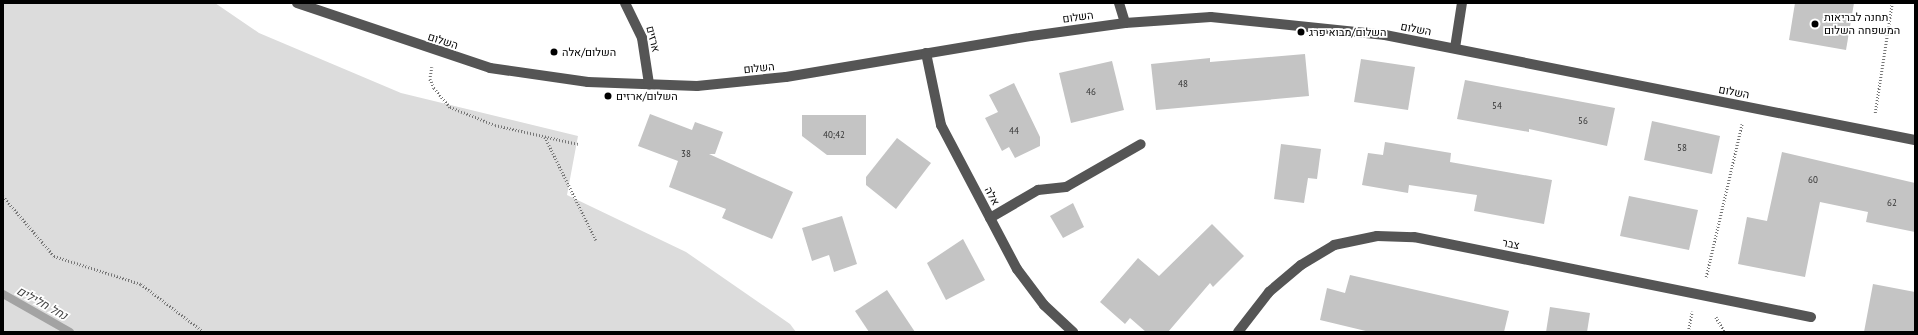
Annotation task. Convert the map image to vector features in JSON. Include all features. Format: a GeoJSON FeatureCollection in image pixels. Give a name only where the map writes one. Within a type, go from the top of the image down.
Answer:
{"type":"FeatureCollection","features":[{"type":"Feature","properties":{"kind":"street","name":"השלום"},"geometry":{"type":"LineString","coordinates":[[297,3],[490,68],[588,82],[697,86],[786,77],[926,53],[1125,23],[1211,17],[1385,35],[1915,140]]}},
{"type":"Feature","properties":{"kind":"street","name":"ארזים"},"geometry":{"type":"LineString","coordinates":[[626,3],[642,38],[649,84]]}},
{"type":"Feature","properties":{"kind":"street"},"geometry":{"type":"LineString","coordinates":[[1120,3],[1125,23]]}},
{"type":"Feature","properties":{"kind":"street"},"geometry":{"type":"LineString","coordinates":[[1455,48],[1462,3]]}},
{"type":"Feature","properties":{"kind":"street","name":"אלה"},"geometry":{"type":"LineString","coordinates":[[926,53],[941,125],[1017,269],[1044,305],[1073,332]]}},
{"type":"Feature","properties":{"kind":"street"},"geometry":{"type":"LineString","coordinates":[[990,218],[1038,190],[1066,187],[1141,144]]}},
{"type":"Feature","properties":{"kind":"street","name":"צבר"},"geometry":{"type":"LineString","coordinates":[[1238,332],[1269,292],[1301,265],[1334,244],[1377,236],[1414,237],[1811,317]]}},
{"type":"Feature","properties":{"kind":"path"},"geometry":{"type":"LineString","coordinates":[[1872,132],[1892,3]]}},
{"type":"Feature","properties":{"kind":"path"},"geometry":{"type":"LineString","coordinates":[[434,50],[430,79],[434,88],[450,107],[495,124],[578,144]]}},
{"type":"Feature","properties":{"kind":"path"},"geometry":{"type":"LineString","coordinates":[[1711,256],[1741,125]]}},
{"type":"Feature","properties":{"kind":"path"},"geometry":{"type":"LineString","coordinates":[[545,137],[596,240]]}},
{"type":"Feature","properties":{"kind":"path"},"geometry":{"type":"LineString","coordinates":[[3,196],[54,256],[141,284],[204,332]]}},
{"type":"Feature","properties":{"kind":"path"},"geometry":{"type":"LineString","coordinates":[[1688,332],[1690,326]]}},
{"type":"Feature","properties":{"kind":"shaded area"},"geometry":{"type":"Polygon","coordinates":[[[3,3],[215,3],[259,33],[401,93],[578,136],[567,195],[686,252],[790,324],[796,332],[3,332],[3,3]]]}},
{"type":"Feature","properties":{"kind":"building"},"geometry":{"type":"Polygon","coordinates":[[[1795,3],[1854,3],[1846,50],[1789,40],[1795,3]]]}},
{"type":"Feature","properties":{"kind":"building"},"geometry":{"type":"Polygon","coordinates":[[[1305,54],[1309,96],[1156,110],[1151,64],[1210,58],[1210,62],[1305,54]]]}},
{"type":"Feature","properties":{"kind":"building"},"geometry":{"type":"Polygon","coordinates":[[[1361,59],[1415,67],[1408,110],[1354,102],[1361,59]]]}},
{"type":"Feature","properties":{"kind":"building"},"geometry":{"type":"Polygon","coordinates":[[[1112,61],[1124,110],[1071,123],[1059,73],[1112,61]]]}},
{"type":"Feature","properties":{"kind":"building"},"geometry":{"type":"Polygon","coordinates":[[[1465,80],[1615,108],[1607,146],[1529,129],[1529,132],[1457,119],[1465,80]]]}},
{"type":"Feature","properties":{"kind":"building"},"geometry":{"type":"Polygon","coordinates":[[[1014,83],[1040,137],[1040,146],[1015,158],[1009,147],[1002,151],[985,118],[998,112],[989,95],[1014,83]]]}},
{"type":"Feature","properties":{"kind":"building"},"geometry":{"type":"Polygon","coordinates":[[[650,114],[692,130],[695,122],[723,132],[715,154],[709,154],[793,192],[772,239],[722,218],[726,209],[669,187],[678,161],[638,146],[650,114]]]}},
{"type":"Feature","properties":{"kind":"building"},"geometry":{"type":"Polygon","coordinates":[[[802,115],[866,115],[866,155],[827,155],[802,136],[802,115]]]}},
{"type":"Feature","properties":{"kind":"building"},"geometry":{"type":"Polygon","coordinates":[[[1652,121],[1720,136],[1712,174],[1644,160],[1652,121]]]}},
{"type":"Feature","properties":{"kind":"building"},"geometry":{"type":"Polygon","coordinates":[[[897,138],[931,163],[896,209],[866,185],[866,177],[897,138]]]}},
{"type":"Feature","properties":{"kind":"building"},"geometry":{"type":"Polygon","coordinates":[[[1385,142],[1451,153],[1450,162],[1552,180],[1544,224],[1474,211],[1477,195],[1409,185],[1408,193],[1362,185],[1368,153],[1383,155],[1385,142]]]}},
{"type":"Feature","properties":{"kind":"building"},"geometry":{"type":"Polygon","coordinates":[[[1281,144],[1321,149],[1317,179],[1308,178],[1304,203],[1274,199],[1281,144]]]}},
{"type":"Feature","properties":{"kind":"building"},"geometry":{"type":"Polygon","coordinates":[[[1782,152],[1915,183],[1915,232],[1866,222],[1868,212],[1820,202],[1805,277],[1738,264],[1747,217],[1767,221],[1782,152]]]}},
{"type":"Feature","properties":{"kind":"building"},"geometry":{"type":"Polygon","coordinates":[[[1629,196],[1698,210],[1689,250],[1620,236],[1629,196]]]}},
{"type":"Feature","properties":{"kind":"building"},"geometry":{"type":"Polygon","coordinates":[[[1073,203],[1084,227],[1063,238],[1050,216],[1073,203]]]}},
{"type":"Feature","properties":{"kind":"building"},"geometry":{"type":"Polygon","coordinates":[[[842,216],[857,264],[834,272],[829,255],[812,261],[802,228],[842,216]]]}},
{"type":"Feature","properties":{"kind":"building"},"geometry":{"type":"Polygon","coordinates":[[[1212,224],[1244,256],[1213,287],[1210,283],[1168,332],[1146,332],[1130,318],[1125,324],[1100,302],[1138,258],[1159,276],[1212,224]]]}},
{"type":"Feature","properties":{"kind":"building"},"geometry":{"type":"Polygon","coordinates":[[[963,239],[985,280],[946,300],[927,263],[963,239]]]}},
{"type":"Feature","properties":{"kind":"building"},"geometry":{"type":"Polygon","coordinates":[[[1350,275],[1509,311],[1504,332],[1370,332],[1320,320],[1327,288],[1345,293],[1350,275]]]}},
{"type":"Feature","properties":{"kind":"building"},"geometry":{"type":"Polygon","coordinates":[[[1873,284],[1915,292],[1915,332],[1864,332],[1873,284]]]}},
{"type":"Feature","properties":{"kind":"building"},"geometry":{"type":"Polygon","coordinates":[[[887,290],[915,332],[869,332],[855,311],[887,290]]]}},
{"type":"Feature","properties":{"kind":"building"},"geometry":{"type":"Polygon","coordinates":[[[1550,307],[1590,313],[1587,332],[1546,332],[1550,307]]]}},
{"type":"Feature","properties":{"kind":"waterway","name":"נחל חלילים"},"geometry":{"type":"LineString","coordinates":[[3,294],[70,332]]}},
{"type":"Feature","properties":{"kind":"place","name":"תחנה לבריאות המשפחה השלום"},"geometry":{"type":"Point","coordinates":[1815,24]}},
{"type":"Feature","properties":{"kind":"place","name":"השלום/מבוא פרג"},"geometry":{"type":"Point","coordinates":[1301,32]}},
{"type":"Feature","properties":{"kind":"place","name":"השלום/אלה"},"geometry":{"type":"Point","coordinates":[554,52]}},
{"type":"Feature","properties":{"kind":"place","name":"השלום/ארזים"},"geometry":{"type":"Point","coordinates":[608,96]}}]}
